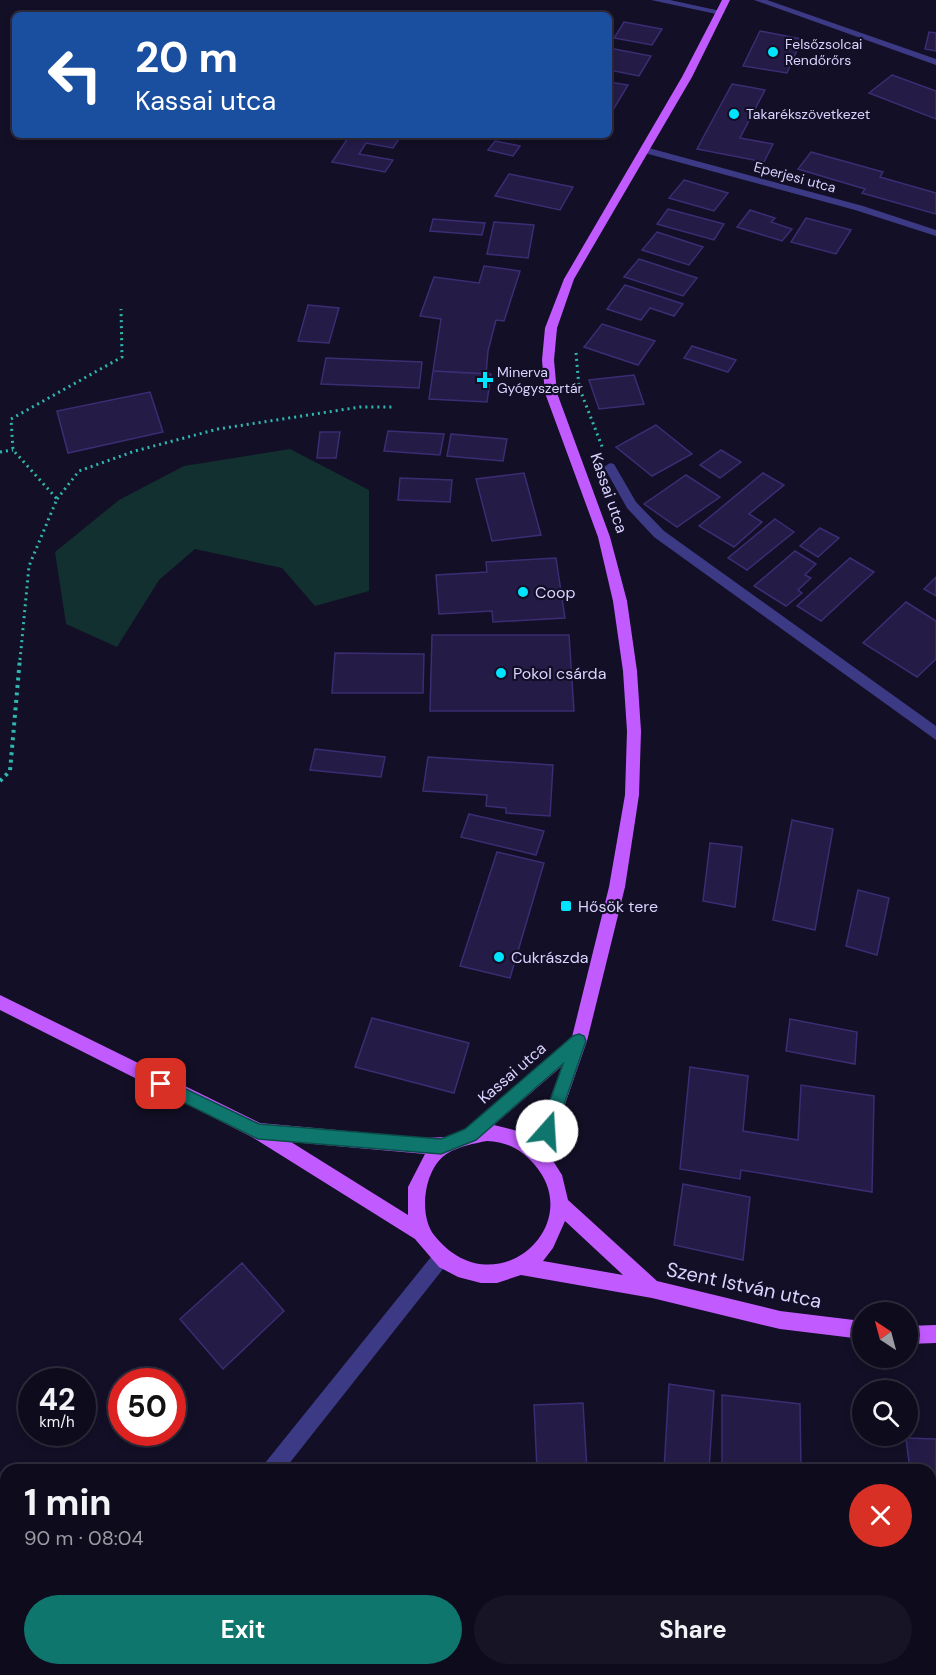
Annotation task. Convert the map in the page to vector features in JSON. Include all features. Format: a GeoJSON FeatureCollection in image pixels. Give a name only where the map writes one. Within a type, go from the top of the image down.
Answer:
{"type":"FeatureCollection","features":[{"type":"Feature","properties":{"kind":"main road","name":"Kassai utca"},"geometry":{"type":"LineString","coordinates":[[539,1154],[579,1041],[617,887],[632,795],[634,731],[630,671],[620,601],[604,537],[551,393],[548,360],[551,328],[569,279],[687,77],[726,0]]}},
{"type":"Feature","properties":{"kind":"main road"},"geometry":{"type":"LineString","coordinates":[[0,1002],[258,1131],[421,1233],[441,1258],[463,1271],[489,1275],[522,1266],[543,1251],[556,1229],[560,1204],[556,1180],[539,1154],[519,1139],[495,1132],[471,1134],[441,1147],[427,1162],[417,1185],[414,1209],[421,1233]]}},
{"type":"Feature","properties":{"kind":"main road","name":"Kassai utca"},"geometry":{"type":"LineString","coordinates":[[471,1134],[579,1041]]}},
{"type":"Feature","properties":{"kind":"main road"},"geometry":{"type":"LineString","coordinates":[[258,1131],[441,1147]]}},
{"type":"Feature","properties":{"kind":"main road"},"geometry":{"type":"LineString","coordinates":[[560,1204],[652,1289]]}},
{"type":"Feature","properties":{"kind":"main road","name":"Szent István utca"},"geometry":{"type":"LineString","coordinates":[[522,1266],[652,1289],[780,1320],[852,1329]]}},
{"type":"Feature","properties":{"kind":"main road"},"geometry":{"type":"LineString","coordinates":[[918,1335],[936,1334]]}},
{"type":"Feature","properties":{"kind":"street"},"geometry":{"type":"LineString","coordinates":[[656,0],[720,12]]}},
{"type":"Feature","properties":{"kind":"street"},"geometry":{"type":"LineString","coordinates":[[758,0],[936,62]]}},
{"type":"Feature","properties":{"kind":"street","name":"Eperjesi utca"},"geometry":{"type":"LineString","coordinates":[[645,150],[859,208],[936,233]]}},
{"type":"Feature","properties":{"kind":"street"},"geometry":{"type":"LineString","coordinates":[[610,467],[631,505],[659,534],[936,735]]}},
{"type":"Feature","properties":{"kind":"street"},"geometry":{"type":"LineString","coordinates":[[277,1464],[441,1258]]}},
{"type":"Feature","properties":{"kind":"path"},"geometry":{"type":"LineString","coordinates":[[57,499],[13,450],[11,419],[122,357],[122,309]]}},
{"type":"Feature","properties":{"kind":"path"},"geometry":{"type":"LineString","coordinates":[[576,345],[579,387],[610,467]]}},
{"type":"Feature","properties":{"kind":"path"},"geometry":{"type":"LineString","coordinates":[[0,781],[10,771],[29,566],[57,499],[79,471],[135,451],[218,429],[360,407],[394,407]]}},
{"type":"Feature","properties":{"kind":"path"},"geometry":{"type":"LineString","coordinates":[[0,452],[13,450]]}},
{"type":"Feature","properties":{"kind":"green space"},"geometry":{"type":"Polygon","coordinates":[[[290,449],[369,490],[369,591],[315,606],[282,568],[195,549],[159,580],[117,647],[66,624],[55,552],[119,500],[184,466],[290,449]]]}},
{"type":"Feature","properties":{"kind":"building"},"geometry":{"type":"Polygon","coordinates":[[[624,22],[662,29],[652,45],[614,38],[624,22]]]}},
{"type":"Feature","properties":{"kind":"building","name":"Felsőzsolcai Rendőrőrs"},"geometry":{"type":"Polygon","coordinates":[[[760,31],[802,39],[787,73],[743,66],[760,31]]]}},
{"type":"Feature","properties":{"kind":"building"},"geometry":{"type":"Polygon","coordinates":[[[929,32],[936,33],[936,51],[925,49],[929,32]]]}},
{"type":"Feature","properties":{"kind":"building"},"geometry":{"type":"Polygon","coordinates":[[[612,49],[651,56],[639,76],[612,71],[612,49]]]}},
{"type":"Feature","properties":{"kind":"building"},"geometry":{"type":"Polygon","coordinates":[[[892,75],[936,91],[936,119],[869,93],[892,75]]]}},
{"type":"Feature","properties":{"kind":"building"},"geometry":{"type":"Polygon","coordinates":[[[612,82],[628,85],[613,110],[612,82]]]}},
{"type":"Feature","properties":{"kind":"building","name":"Takarékszövetkezet"},"geometry":{"type":"Polygon","coordinates":[[[732,84],[765,90],[740,138],[773,144],[764,162],[697,149],[732,84]]]}},
{"type":"Feature","properties":{"kind":"building"},"geometry":{"type":"Polygon","coordinates":[[[348,138],[399,139],[393,148],[366,143],[359,154],[393,160],[385,172],[332,162],[348,138]]]}},
{"type":"Feature","properties":{"kind":"building"},"geometry":{"type":"Polygon","coordinates":[[[495,141],[520,146],[513,156],[488,150],[495,141]]]}},
{"type":"Feature","properties":{"kind":"building"},"geometry":{"type":"Polygon","coordinates":[[[811,152],[883,172],[880,177],[936,193],[936,214],[862,193],[865,189],[798,169],[811,152]]]}},
{"type":"Feature","properties":{"kind":"building"},"geometry":{"type":"Polygon","coordinates":[[[509,174],[573,187],[560,210],[495,196],[509,174]]]}},
{"type":"Feature","properties":{"kind":"building"},"geometry":{"type":"Polygon","coordinates":[[[684,180],[728,193],[714,211],[669,198],[684,180]]]}},
{"type":"Feature","properties":{"kind":"building"},"geometry":{"type":"Polygon","coordinates":[[[668,209],[724,224],[714,240],[657,224],[668,209]]]}},
{"type":"Feature","properties":{"kind":"building"},"geometry":{"type":"Polygon","coordinates":[[[750,210],[775,218],[771,222],[792,229],[782,241],[737,227],[750,210]]]}},
{"type":"Feature","properties":{"kind":"building"},"geometry":{"type":"Polygon","coordinates":[[[806,218],[851,230],[836,254],[791,242],[806,218]]]}},
{"type":"Feature","properties":{"kind":"building"},"geometry":{"type":"Polygon","coordinates":[[[433,219],[485,223],[482,235],[430,231],[433,219]]]}},
{"type":"Feature","properties":{"kind":"building"},"geometry":{"type":"Polygon","coordinates":[[[494,222],[534,225],[528,258],[487,254],[494,222]]]}},
{"type":"Feature","properties":{"kind":"building"},"geometry":{"type":"Polygon","coordinates":[[[657,232],[703,247],[689,265],[642,250],[657,232]]]}},
{"type":"Feature","properties":{"kind":"building"},"geometry":{"type":"Polygon","coordinates":[[[639,259],[697,278],[683,296],[624,277],[639,259]]]}},
{"type":"Feature","properties":{"kind":"building"},"geometry":{"type":"Polygon","coordinates":[[[484,266],[520,271],[504,321],[496,320],[488,351],[486,374],[433,371],[441,319],[420,316],[434,277],[479,283],[484,266]]]}},
{"type":"Feature","properties":{"kind":"building"},"geometry":{"type":"Polygon","coordinates":[[[625,285],[683,304],[674,316],[650,308],[641,320],[607,309],[625,285]]]}},
{"type":"Feature","properties":{"kind":"building"},"geometry":{"type":"Polygon","coordinates":[[[308,305],[339,308],[329,343],[298,341],[308,305]]]}},
{"type":"Feature","properties":{"kind":"building"},"geometry":{"type":"Polygon","coordinates":[[[602,324],[655,341],[638,365],[584,347],[602,324]]]}},
{"type":"Feature","properties":{"kind":"building"},"geometry":{"type":"Polygon","coordinates":[[[692,346],[736,360],[728,372],[684,358],[692,346]]]}},
{"type":"Feature","properties":{"kind":"building"},"geometry":{"type":"Polygon","coordinates":[[[326,358],[422,362],[419,388],[321,384],[326,358]]]}},
{"type":"Feature","properties":{"kind":"building"},"geometry":{"type":"Polygon","coordinates":[[[433,371],[491,374],[487,402],[429,399],[433,371]]]}},
{"type":"Feature","properties":{"kind":"building"},"geometry":{"type":"Polygon","coordinates":[[[634,375],[644,404],[599,409],[589,380],[634,375]]]}},
{"type":"Feature","properties":{"kind":"building"},"geometry":{"type":"Polygon","coordinates":[[[150,392],[163,432],[68,453],[57,411],[150,392]]]}},
{"type":"Feature","properties":{"kind":"building"},"geometry":{"type":"Polygon","coordinates":[[[656,425],[692,454],[652,476],[616,447],[656,425]]]}},
{"type":"Feature","properties":{"kind":"building"},"geometry":{"type":"Polygon","coordinates":[[[388,431],[444,434],[440,455],[384,451],[388,431]]]}},
{"type":"Feature","properties":{"kind":"building"},"geometry":{"type":"Polygon","coordinates":[[[320,432],[340,432],[336,458],[317,458],[320,432]]]}},
{"type":"Feature","properties":{"kind":"building"},"geometry":{"type":"Polygon","coordinates":[[[451,434],[507,439],[503,461],[447,456],[451,434]]]}},
{"type":"Feature","properties":{"kind":"building"},"geometry":{"type":"Polygon","coordinates":[[[721,450],[741,462],[720,478],[700,465],[721,450]]]}},
{"type":"Feature","properties":{"kind":"building"},"geometry":{"type":"Polygon","coordinates":[[[524,473],[541,535],[492,541],[476,479],[524,473]]]}},
{"type":"Feature","properties":{"kind":"building"},"geometry":{"type":"Polygon","coordinates":[[[763,473],[784,485],[749,514],[762,522],[734,547],[699,526],[763,473]]]}},
{"type":"Feature","properties":{"kind":"building"},"geometry":{"type":"Polygon","coordinates":[[[686,475],[720,497],[677,527],[644,504],[686,475]]]}},
{"type":"Feature","properties":{"kind":"building"},"geometry":{"type":"Polygon","coordinates":[[[400,478],[452,480],[450,502],[398,500],[400,478]]]}},
{"type":"Feature","properties":{"kind":"building"},"geometry":{"type":"Polygon","coordinates":[[[775,519],[794,532],[747,570],[728,558],[775,519]]]}},
{"type":"Feature","properties":{"kind":"building"},"geometry":{"type":"Polygon","coordinates":[[[820,528],[839,538],[818,557],[800,546],[820,528]]]}},
{"type":"Feature","properties":{"kind":"building"},"geometry":{"type":"Polygon","coordinates":[[[795,551],[816,564],[805,575],[811,578],[798,590],[802,593],[786,606],[754,586],[795,551]]]}},
{"type":"Feature","properties":{"kind":"building"},"geometry":{"type":"Polygon","coordinates":[[[556,558],[565,618],[493,622],[492,611],[439,614],[436,575],[487,572],[486,562],[556,558]]]}},
{"type":"Feature","properties":{"kind":"building"},"geometry":{"type":"Polygon","coordinates":[[[850,558],[874,572],[821,621],[797,606],[850,558]]]}},
{"type":"Feature","properties":{"kind":"building"},"geometry":{"type":"Polygon","coordinates":[[[936,577],[936,596],[924,589],[936,577]]]}},
{"type":"Feature","properties":{"kind":"building"},"geometry":{"type":"Polygon","coordinates":[[[906,602],[936,621],[936,659],[917,677],[863,643],[906,602]]]}},
{"type":"Feature","properties":{"kind":"building","name":"Pokol csárda"},"geometry":{"type":"Polygon","coordinates":[[[432,635],[569,635],[574,711],[430,711],[432,635]]]}},
{"type":"Feature","properties":{"kind":"building"},"geometry":{"type":"Polygon","coordinates":[[[335,653],[424,654],[423,693],[332,693],[335,653]]]}},
{"type":"Feature","properties":{"kind":"building"},"geometry":{"type":"Polygon","coordinates":[[[315,749],[385,757],[381,777],[310,770],[315,749]]]}},
{"type":"Feature","properties":{"kind":"building"},"geometry":{"type":"Polygon","coordinates":[[[428,757],[553,765],[550,816],[506,813],[506,808],[486,806],[487,795],[423,791],[428,757]]]}},
{"type":"Feature","properties":{"kind":"building"},"geometry":{"type":"Polygon","coordinates":[[[469,814],[544,831],[536,855],[461,837],[469,814]]]}},
{"type":"Feature","properties":{"kind":"building"},"geometry":{"type":"Polygon","coordinates":[[[792,820],[833,829],[815,930],[773,920],[792,820]]]}},
{"type":"Feature","properties":{"kind":"building"},"geometry":{"type":"Polygon","coordinates":[[[710,843],[742,847],[735,907],[703,901],[710,843]]]}},
{"type":"Feature","properties":{"kind":"building"},"geometry":{"type":"Polygon","coordinates":[[[497,852],[544,863],[510,978],[460,966],[497,852]]]}},
{"type":"Feature","properties":{"kind":"building"},"geometry":{"type":"Polygon","coordinates":[[[858,890],[889,898],[877,955],[846,946],[858,890]]]}},
{"type":"Feature","properties":{"kind":"building"},"geometry":{"type":"Polygon","coordinates":[[[372,1018],[469,1043],[454,1093],[355,1067],[372,1018]]]}},
{"type":"Feature","properties":{"kind":"building"},"geometry":{"type":"Polygon","coordinates":[[[790,1019],[857,1032],[855,1064],[786,1051],[790,1019]]]}},
{"type":"Feature","properties":{"kind":"building"},"geometry":{"type":"Polygon","coordinates":[[[690,1067],[748,1076],[743,1131],[798,1140],[801,1085],[874,1096],[872,1192],[741,1170],[740,1179],[680,1169],[690,1067]]]}},
{"type":"Feature","properties":{"kind":"building"},"geometry":{"type":"Polygon","coordinates":[[[683,1184],[750,1197],[743,1260],[674,1245],[683,1184]]]}},
{"type":"Feature","properties":{"kind":"building"},"geometry":{"type":"Polygon","coordinates":[[[242,1263],[284,1311],[223,1369],[180,1319],[242,1263]]]}},
{"type":"Feature","properties":{"kind":"building"},"geometry":{"type":"Polygon","coordinates":[[[669,1384],[714,1391],[709,1464],[664,1464],[669,1384]]]}},
{"type":"Feature","properties":{"kind":"building"},"geometry":{"type":"Polygon","coordinates":[[[722,1395],[800,1404],[801,1464],[722,1464],[722,1395]]]}},
{"type":"Feature","properties":{"kind":"building"},"geometry":{"type":"Polygon","coordinates":[[[583,1403],[587,1464],[537,1464],[534,1405],[583,1403]]]}},
{"type":"Feature","properties":{"kind":"building"},"geometry":{"type":"Polygon","coordinates":[[[918,1438],[936,1439],[936,1464],[909,1464],[907,1446],[918,1446],[918,1438]]]}},
{"type":"Feature","properties":{"kind":"place","name":"Felsőzsolcai Rendőrőrs"},"geometry":{"type":"Point","coordinates":[773,52]}},
{"type":"Feature","properties":{"kind":"place","name":"Takarékszövetkezet"},"geometry":{"type":"Point","coordinates":[734,114]}},
{"type":"Feature","properties":{"kind":"place","name":"Minerva Gyógyszertár"},"geometry":{"type":"Point","coordinates":[485,380]}},
{"type":"Feature","properties":{"kind":"place","name":"Coop"},"geometry":{"type":"Point","coordinates":[523,592]}},
{"type":"Feature","properties":{"kind":"place","name":"Pokol csárda"},"geometry":{"type":"Point","coordinates":[501,673]}},
{"type":"Feature","properties":{"kind":"place","name":"Hősök tere"},"geometry":{"type":"Point","coordinates":[566,906]}},
{"type":"Feature","properties":{"kind":"place","name":"Cukrászda"},"geometry":{"type":"Point","coordinates":[499,957]}},
{"type":"Feature","properties":{"kind":"route"},"geometry":{"type":"LineString","coordinates":[[161,1084],[258,1131],[441,1147],[471,1134],[579,1041],[547,1131]]}}]}
